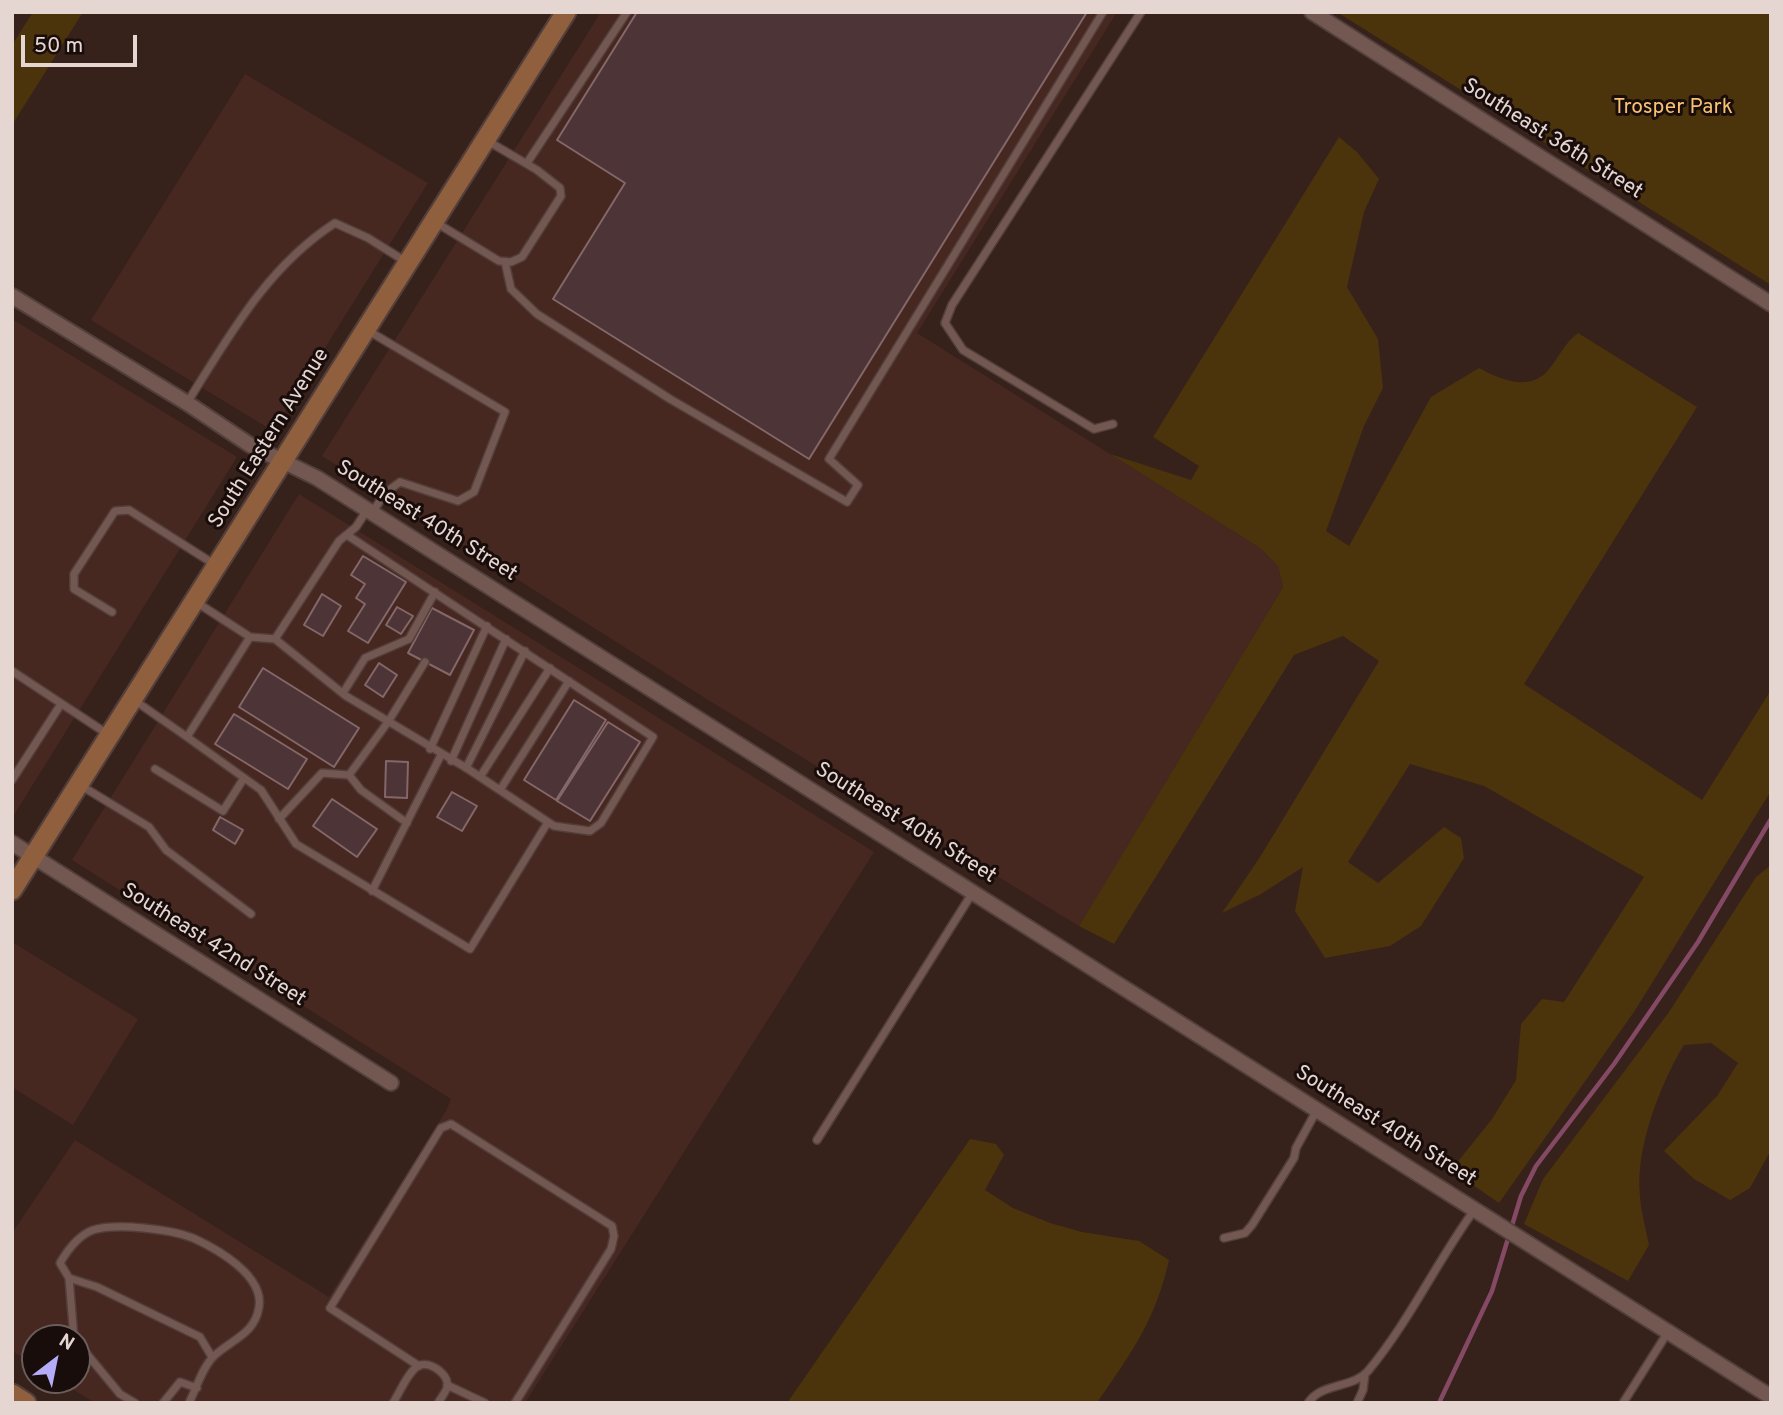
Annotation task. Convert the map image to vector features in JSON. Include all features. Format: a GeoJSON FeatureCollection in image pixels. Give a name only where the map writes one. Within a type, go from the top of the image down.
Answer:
{"type":"FeatureCollection","features":[{"type":"Feature","properties":{"kind":"main road","name":"South Eastern Avenue"},"geometry":{"type":"LineString","coordinates":[[12,890],[566,12]]}},
{"type":"Feature","properties":{"kind":"main road"},"geometry":{"type":"LineString","coordinates":[[12,1394],[26,1403]]}},
{"type":"Feature","properties":{"kind":"street","name":"Southeast 36th Street"},"geometry":{"type":"LineString","coordinates":[[1311,12],[1771,304]]}},
{"type":"Feature","properties":{"kind":"street","name":"Southeast 40th Street"},"geometry":{"type":"LineString","coordinates":[[12,296],[187,403],[250,445],[317,478],[1318,1108],[1771,1397]]}},
{"type":"Feature","properties":{"kind":"street","name":"Southeast 42nd Street"},"geometry":{"type":"LineString","coordinates":[[12,844],[391,1083]]}},
{"type":"Feature","properties":{"kind":"lane"},"geometry":{"type":"LineString","coordinates":[[527,163],[627,12]]}},
{"type":"Feature","properties":{"kind":"lane"},"geometry":{"type":"LineString","coordinates":[[505,262],[511,289],[537,314],[670,399],[847,502],[858,485],[829,460],[1103,12]]}},
{"type":"Feature","properties":{"kind":"lane"},"geometry":{"type":"LineString","coordinates":[[1113,424],[1094,429],[963,351],[945,323],[952,305],[1140,12]]}},
{"type":"Feature","properties":{"kind":"lane"},"geometry":{"type":"LineString","coordinates":[[435,222],[505,262],[522,257],[561,196],[560,188],[527,163],[486,140]]}},
{"type":"Feature","properties":{"kind":"lane"},"geometry":{"type":"LineString","coordinates":[[187,403],[244,313],[278,268],[335,223],[368,238],[408,263]]}},
{"type":"Feature","properties":{"kind":"lane"},"geometry":{"type":"LineString","coordinates":[[275,639],[339,541],[356,527],[385,493],[400,482],[458,501],[474,492],[505,412],[366,330]]}},
{"type":"Feature","properties":{"kind":"lane"},"geometry":{"type":"LineString","coordinates":[[112,612],[74,589],[75,574],[115,511],[129,510],[217,566]]}},
{"type":"Feature","properties":{"kind":"lane"},"geometry":{"type":"LineString","coordinates":[[195,602],[250,637],[275,639],[343,693],[466,768],[554,826],[590,831],[601,823],[653,737],[346,535]]}},
{"type":"Feature","properties":{"kind":"lane"},"geometry":{"type":"LineString","coordinates":[[343,693],[365,658],[409,639],[435,592]]}},
{"type":"Feature","properties":{"kind":"lane"},"geometry":{"type":"LineString","coordinates":[[430,748],[487,626]]}},
{"type":"Feature","properties":{"kind":"lane"},"geometry":{"type":"LineString","coordinates":[[187,737],[250,637]]}},
{"type":"Feature","properties":{"kind":"lane"},"geometry":{"type":"LineString","coordinates":[[451,761],[506,639]]}},
{"type":"Feature","properties":{"kind":"lane"},"geometry":{"type":"LineString","coordinates":[[466,768],[525,651]]}},
{"type":"Feature","properties":{"kind":"lane"},"geometry":{"type":"LineString","coordinates":[[349,775],[388,722],[425,662]]}},
{"type":"Feature","properties":{"kind":"lane"},"geometry":{"type":"LineString","coordinates":[[480,777],[550,668]]}},
{"type":"Feature","properties":{"kind":"lane"},"geometry":{"type":"LineString","coordinates":[[12,671],[110,735]]}},
{"type":"Feature","properties":{"kind":"lane"},"geometry":{"type":"LineString","coordinates":[[500,790],[569,681]]}},
{"type":"Feature","properties":{"kind":"lane"},"geometry":{"type":"LineString","coordinates":[[133,699],[261,790],[296,845],[470,949],[548,821]]}},
{"type":"Feature","properties":{"kind":"lane"},"geometry":{"type":"LineString","coordinates":[[12,780],[61,704]]}},
{"type":"Feature","properties":{"kind":"lane"},"geometry":{"type":"LineString","coordinates":[[372,891],[442,755]]}},
{"type":"Feature","properties":{"kind":"lane"},"geometry":{"type":"LineString","coordinates":[[155,769],[223,811],[244,778]]}},
{"type":"Feature","properties":{"kind":"lane"},"geometry":{"type":"LineString","coordinates":[[279,819],[322,774],[349,775],[361,790],[407,823]]}},
{"type":"Feature","properties":{"kind":"lane"},"geometry":{"type":"LineString","coordinates":[[79,784],[139,819],[155,833],[166,850],[251,914]]}},
{"type":"Feature","properties":{"kind":"lane"},"geometry":{"type":"LineString","coordinates":[[817,1140],[973,892]]}},
{"type":"Feature","properties":{"kind":"lane"},"geometry":{"type":"LineString","coordinates":[[1224,1238],[1245,1233],[1252,1225],[1294,1158],[1296,1147],[1318,1108]]}},
{"type":"Feature","properties":{"kind":"lane"},"geometry":{"type":"LineString","coordinates":[[485,1403],[447,1385],[436,1368],[419,1366],[330,1308],[442,1128],[451,1124],[612,1226],[614,1236],[611,1249],[515,1403]]}},
{"type":"Feature","properties":{"kind":"lane"},"geometry":{"type":"LineString","coordinates":[[1308,1403],[1316,1392],[1365,1374],[1388,1346],[1446,1250],[1475,1209]]}},
{"type":"Feature","properties":{"kind":"lane"},"geometry":{"type":"LineString","coordinates":[[73,1324],[69,1278],[60,1264],[67,1251],[91,1231],[121,1226],[192,1238],[239,1266],[260,1297],[259,1310],[249,1331],[212,1357],[190,1403]]}},
{"type":"Feature","properties":{"kind":"lane"},"geometry":{"type":"LineString","coordinates":[[69,1278],[97,1287],[200,1337],[212,1357]]}},
{"type":"Feature","properties":{"kind":"lane"},"geometry":{"type":"LineString","coordinates":[[1623,1403],[1668,1332]]}},
{"type":"Feature","properties":{"kind":"lane"},"geometry":{"type":"LineString","coordinates":[[91,1359],[120,1394],[135,1403]]}},
{"type":"Feature","properties":{"kind":"lane"},"geometry":{"type":"LineString","coordinates":[[393,1403],[419,1366]]}},
{"type":"Feature","properties":{"kind":"lane"},"geometry":{"type":"LineString","coordinates":[[1357,1403],[1363,1390],[1365,1374]]}},
{"type":"Feature","properties":{"kind":"lane"},"geometry":{"type":"LineString","coordinates":[[163,1403],[180,1382],[197,1388]]}},
{"type":"Feature","properties":{"kind":"lane"},"geometry":{"type":"LineString","coordinates":[[438,1403],[447,1385]]}},
{"type":"Feature","properties":{"kind":"shaded area"},"geometry":{"type":"Polygon","coordinates":[[[601,12],[1117,12],[917,333],[1260,548],[1278,566],[1283,587],[1079,926],[705,698],[322,456],[601,12]]]}},
{"type":"Feature","properties":{"kind":"shaded area"},"geometry":{"type":"Polygon","coordinates":[[[245,74],[428,183],[273,431],[91,320],[245,74]]]}},
{"type":"Feature","properties":{"kind":"shaded area"},"geometry":{"type":"Polygon","coordinates":[[[12,319],[237,457],[12,818],[12,319]]]}},
{"type":"Feature","properties":{"kind":"shaded area"},"geometry":{"type":"Polygon","coordinates":[[[299,494],[874,852],[525,1403],[95,1403],[81,1394],[91,1394],[91,1324],[21,1324],[21,1356],[12,1351],[12,1233],[75,1140],[329,1297],[451,1099],[72,860],[299,494]]]}},
{"type":"Feature","properties":{"kind":"shaded area"},"geometry":{"type":"Polygon","coordinates":[[[12,942],[138,1019],[73,1125],[12,1087],[12,942]]]}},
{"type":"Feature","properties":{"kind":"green space"},"geometry":{"type":"Polygon","coordinates":[[[33,12],[83,12],[12,125],[12,45],[33,12]]]}},
{"type":"Feature","properties":{"kind":"green space","name":"Trosper Park"},"geometry":{"type":"Polygon","coordinates":[[[1337,12],[1771,12],[1771,285],[1337,12]]]}},
{"type":"Feature","properties":{"kind":"green space"},"geometry":{"type":"Polygon","coordinates":[[[1339,137],[1357,152],[1379,179],[1364,212],[1347,287],[1378,339],[1383,388],[1364,426],[1326,531],[1349,546],[1431,397],[1479,368],[1506,380],[1534,380],[1550,368],[1578,333],[1697,407],[1524,684],[1702,800],[1771,690],[1771,791],[1634,1012],[1499,1203],[1451,1170],[1492,1119],[1516,1080],[1521,1024],[1542,999],[1564,1002],[1644,877],[1484,786],[1410,764],[1348,862],[1378,883],[1444,827],[1461,838],[1464,858],[1421,926],[1390,946],[1325,958],[1295,911],[1303,867],[1261,894],[1222,913],[1260,857],[1379,661],[1343,636],[1294,655],[1114,944],[1079,926],[1283,587],[1278,566],[1260,548],[1110,454],[1191,480],[1199,466],[1153,437],[1339,137]]]}},
{"type":"Feature","properties":{"kind":"green space"},"geometry":{"type":"Polygon","coordinates":[[[1771,865],[1771,1150],[1750,1188],[1730,1200],[1694,1179],[1664,1151],[1717,1096],[1738,1063],[1711,1043],[1684,1045],[1666,1078],[1645,1138],[1639,1178],[1642,1214],[1649,1245],[1628,1281],[1524,1224],[1543,1179],[1669,1012],[1756,877],[1771,865]]]}},
{"type":"Feature","properties":{"kind":"green space"},"geometry":{"type":"Polygon","coordinates":[[[970,1139],[996,1144],[1004,1155],[985,1190],[1013,1208],[1082,1232],[1139,1241],[1169,1260],[1157,1301],[1141,1335],[1097,1403],[787,1403],[970,1139]]]}},
{"type":"Feature","properties":{"kind":"building"},"geometry":{"type":"Polygon","coordinates":[[[637,12],[1087,12],[809,459],[553,299],[625,183],[557,140],[637,12]]]}},
{"type":"Feature","properties":{"kind":"building"},"geometry":{"type":"Polygon","coordinates":[[[363,556],[406,582],[368,643],[348,631],[365,604],[356,598],[365,584],[351,575],[363,556]]]}},
{"type":"Feature","properties":{"kind":"building"},"geometry":{"type":"Polygon","coordinates":[[[322,594],[341,606],[323,636],[304,625],[322,594]]]}},
{"type":"Feature","properties":{"kind":"building"},"geometry":{"type":"Polygon","coordinates":[[[397,607],[413,616],[401,634],[386,625],[397,607]]]}},
{"type":"Feature","properties":{"kind":"building"},"geometry":{"type":"Polygon","coordinates":[[[432,608],[474,630],[450,675],[408,653],[432,608]]]}},
{"type":"Feature","properties":{"kind":"building"},"geometry":{"type":"Polygon","coordinates":[[[379,663],[397,675],[383,697],[365,685],[379,663]]]}},
{"type":"Feature","properties":{"kind":"building"},"geometry":{"type":"Polygon","coordinates":[[[263,668],[359,728],[334,767],[239,707],[263,668]]]}},
{"type":"Feature","properties":{"kind":"building"},"geometry":{"type":"Polygon","coordinates":[[[574,700],[606,720],[556,800],[524,780],[574,700]]]}},
{"type":"Feature","properties":{"kind":"building"},"geometry":{"type":"Polygon","coordinates":[[[234,714],[307,759],[288,789],[215,744],[234,714]]]}},
{"type":"Feature","properties":{"kind":"building"},"geometry":{"type":"Polygon","coordinates":[[[608,722],[640,742],[590,821],[557,801],[608,722]]]}},
{"type":"Feature","properties":{"kind":"building"},"geometry":{"type":"Polygon","coordinates":[[[386,761],[408,762],[407,798],[385,797],[386,761]]]}},
{"type":"Feature","properties":{"kind":"building"},"geometry":{"type":"Polygon","coordinates":[[[452,792],[477,806],[462,831],[437,817],[452,792]]]}},
{"type":"Feature","properties":{"kind":"building"},"geometry":{"type":"Polygon","coordinates":[[[332,799],[377,829],[357,857],[313,826],[332,799]]]}},
{"type":"Feature","properties":{"kind":"building"},"geometry":{"type":"Polygon","coordinates":[[[220,817],[243,830],[235,844],[213,830],[220,817]]]}},
{"type":"Feature","properties":{"kind":"waterway"},"geometry":{"type":"LineString","coordinates":[[1439,1403],[1492,1291],[1521,1196],[1536,1166],[1614,1064],[1698,942],[1771,819]]}}]}
